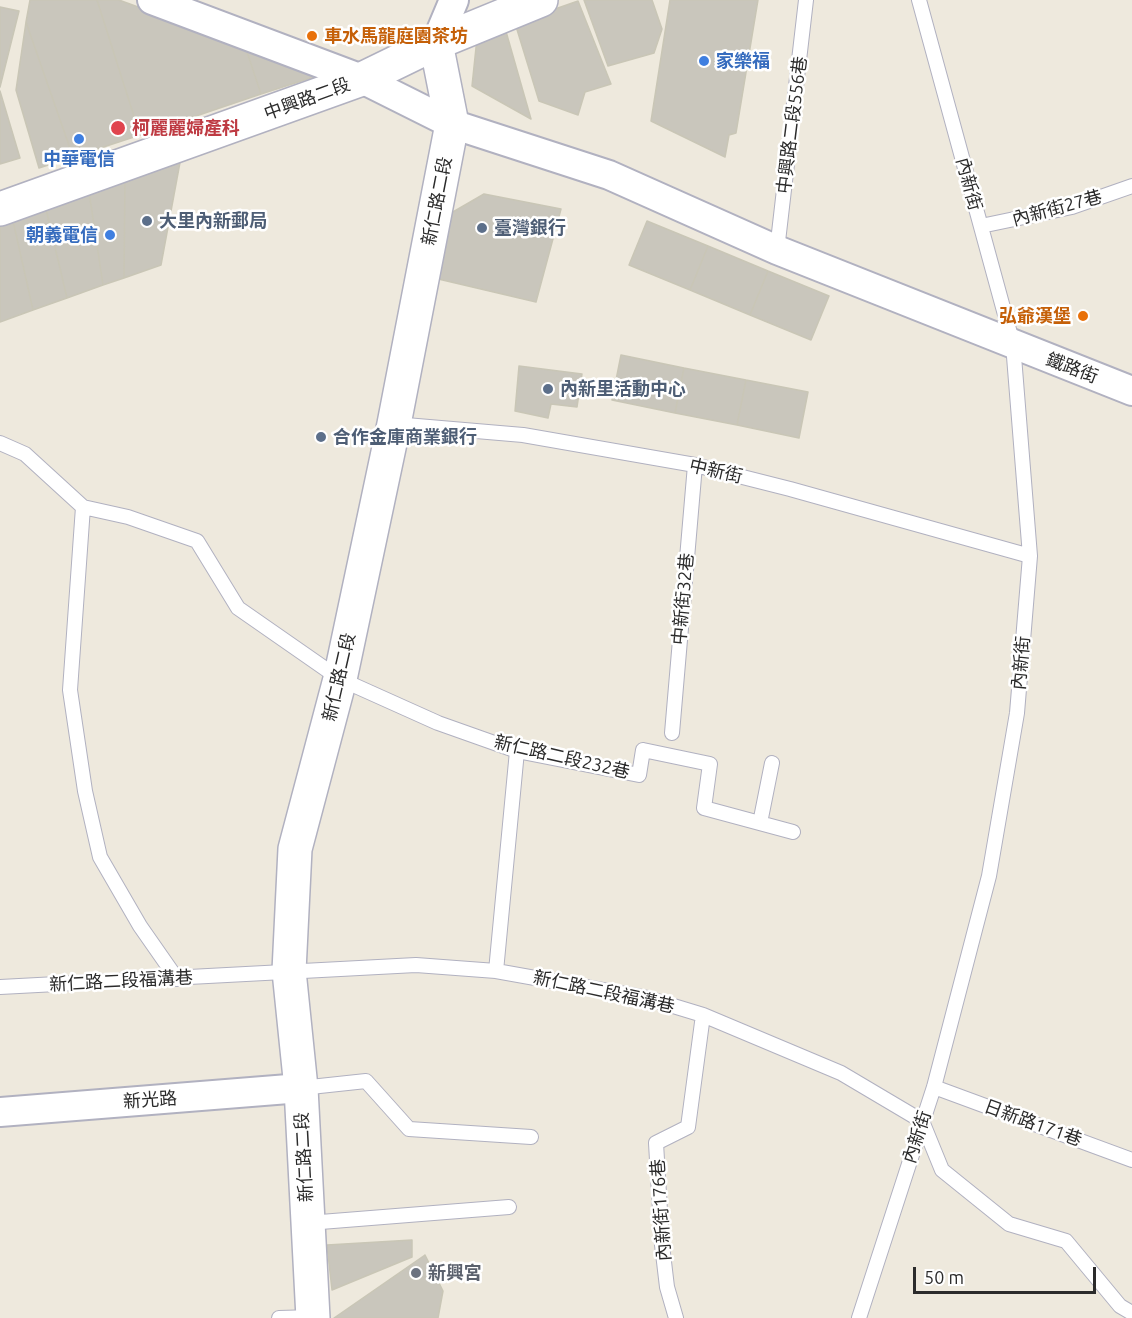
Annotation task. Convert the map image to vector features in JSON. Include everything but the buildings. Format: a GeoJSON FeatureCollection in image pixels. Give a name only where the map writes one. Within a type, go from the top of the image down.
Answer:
{"type":"FeatureCollection","features":[{"type":"Feature","properties":{"kind":"street","name":"鐵路街"},"geometry":{"type":"LineString","coordinates":[[152,0],[181,5],[362,79],[452,124],[609,176],[777,250],[1132,391]]}},
{"type":"Feature","properties":{"kind":"street"},"geometry":{"type":"LineString","coordinates":[[436,43],[454,0]]}},
{"type":"Feature","properties":{"kind":"street","name":"中興路二段"},"geometry":{"type":"LineString","coordinates":[[0,209],[362,79],[436,43],[541,0]]}},
{"type":"Feature","properties":{"kind":"street","name":"新仁路二段"},"geometry":{"type":"LineString","coordinates":[[314,1318],[301,1088],[289,971],[295,849],[340,679],[394,424],[452,124],[436,43]]}},
{"type":"Feature","properties":{"kind":"street","name":"新光路"},"geometry":{"type":"LineString","coordinates":[[0,1112],[301,1088]]}},
{"type":"Feature","properties":{"kind":"lane","name":"中興路二段556巷"},"geometry":{"type":"LineString","coordinates":[[777,250],[806,0]]}},
{"type":"Feature","properties":{"kind":"lane","name":"內新街"},"geometry":{"type":"LineString","coordinates":[[859,1318],[934,1087],[989,876],[1017,713],[1030,556],[1013,344],[919,0]]}},
{"type":"Feature","properties":{"kind":"lane","name":"內新街27巷"},"geometry":{"type":"LineString","coordinates":[[981,226],[1072,207],[1132,186]]}},
{"type":"Feature","properties":{"kind":"lane","name":"中新街"},"geometry":{"type":"LineString","coordinates":[[394,424],[523,435],[695,465],[1030,556]]}},
{"type":"Feature","properties":{"kind":"lane"},"geometry":{"type":"LineString","coordinates":[[0,443],[25,454],[83,507],[70,690],[85,791],[100,857],[140,926],[177,979]]}},
{"type":"Feature","properties":{"kind":"lane","name":"中新街32巷"},"geometry":{"type":"LineString","coordinates":[[672,733],[695,465]]}},
{"type":"Feature","properties":{"kind":"lane","name":"新仁路二段232巷"},"geometry":{"type":"LineString","coordinates":[[83,507],[128,517],[197,541],[238,608],[340,679],[438,723],[518,751],[639,775],[643,750],[710,764],[704,808],[793,832]]}},
{"type":"Feature","properties":{"kind":"lane"},"geometry":{"type":"LineString","coordinates":[[496,971],[518,751]]}},
{"type":"Feature","properties":{"kind":"lane"},"geometry":{"type":"LineString","coordinates":[[760,823],[772,763]]}},
{"type":"Feature","properties":{"kind":"lane","name":"新仁路二段福溝巷"},"geometry":{"type":"LineString","coordinates":[[0,987],[416,964],[496,971],[647,998],[703,1015],[841,1072],[922,1121]]}},
{"type":"Feature","properties":{"kind":"lane","name":"內新街176巷"},"geometry":{"type":"LineString","coordinates":[[676,1318],[667,1287],[662,1245],[656,1143],[688,1127],[703,1015]]}},
{"type":"Feature","properties":{"kind":"lane"},"geometry":{"type":"LineString","coordinates":[[301,1088],[366,1081],[409,1129],[531,1137]]}},
{"type":"Feature","properties":{"kind":"lane","name":"日新路171巷"},"geometry":{"type":"LineString","coordinates":[[934,1087],[1132,1160]]}},
{"type":"Feature","properties":{"kind":"lane"},"geometry":{"type":"LineString","coordinates":[[922,1121],[942,1170],[1009,1224],[1066,1241],[1120,1306],[1132,1313]]}},
{"type":"Feature","properties":{"kind":"lane"},"geometry":{"type":"LineString","coordinates":[[308,1223],[509,1207]]}},
{"type":"Feature","properties":{"kind":"lane"},"geometry":{"type":"LineString","coordinates":[[279,1318],[314,1318]]}},
{"type":"Feature","properties":{"kind":"place","name":"車水馬龍庭園茶坊"},"geometry":{"type":"Point","coordinates":[312,36]}},
{"type":"Feature","properties":{"kind":"place","name":"家樂福"},"geometry":{"type":"Point","coordinates":[704,61]}},
{"type":"Feature","properties":{"kind":"place","name":"柯麗麗婦產科"},"geometry":{"type":"Point","coordinates":[118,128]}},
{"type":"Feature","properties":{"kind":"place","name":"中華電信"},"geometry":{"type":"Point","coordinates":[79,139]}},
{"type":"Feature","properties":{"kind":"place","name":"大里內新郵局"},"geometry":{"type":"Point","coordinates":[147,221]}},
{"type":"Feature","properties":{"kind":"place","name":"臺灣銀行"},"geometry":{"type":"Point","coordinates":[482,228]}},
{"type":"Feature","properties":{"kind":"place","name":"朝義電信"},"geometry":{"type":"Point","coordinates":[110,235]}},
{"type":"Feature","properties":{"kind":"place","name":"弘爺漢堡"},"geometry":{"type":"Point","coordinates":[1083,316]}},
{"type":"Feature","properties":{"kind":"place","name":"內新里活動中心"},"geometry":{"type":"Point","coordinates":[548,389]}},
{"type":"Feature","properties":{"kind":"place","name":"合作金庫商業銀行"},"geometry":{"type":"Point","coordinates":[321,437]}},
{"type":"Feature","properties":{"kind":"place","name":"新興宮"},"geometry":{"type":"Point","coordinates":[416,1273]}}]}
